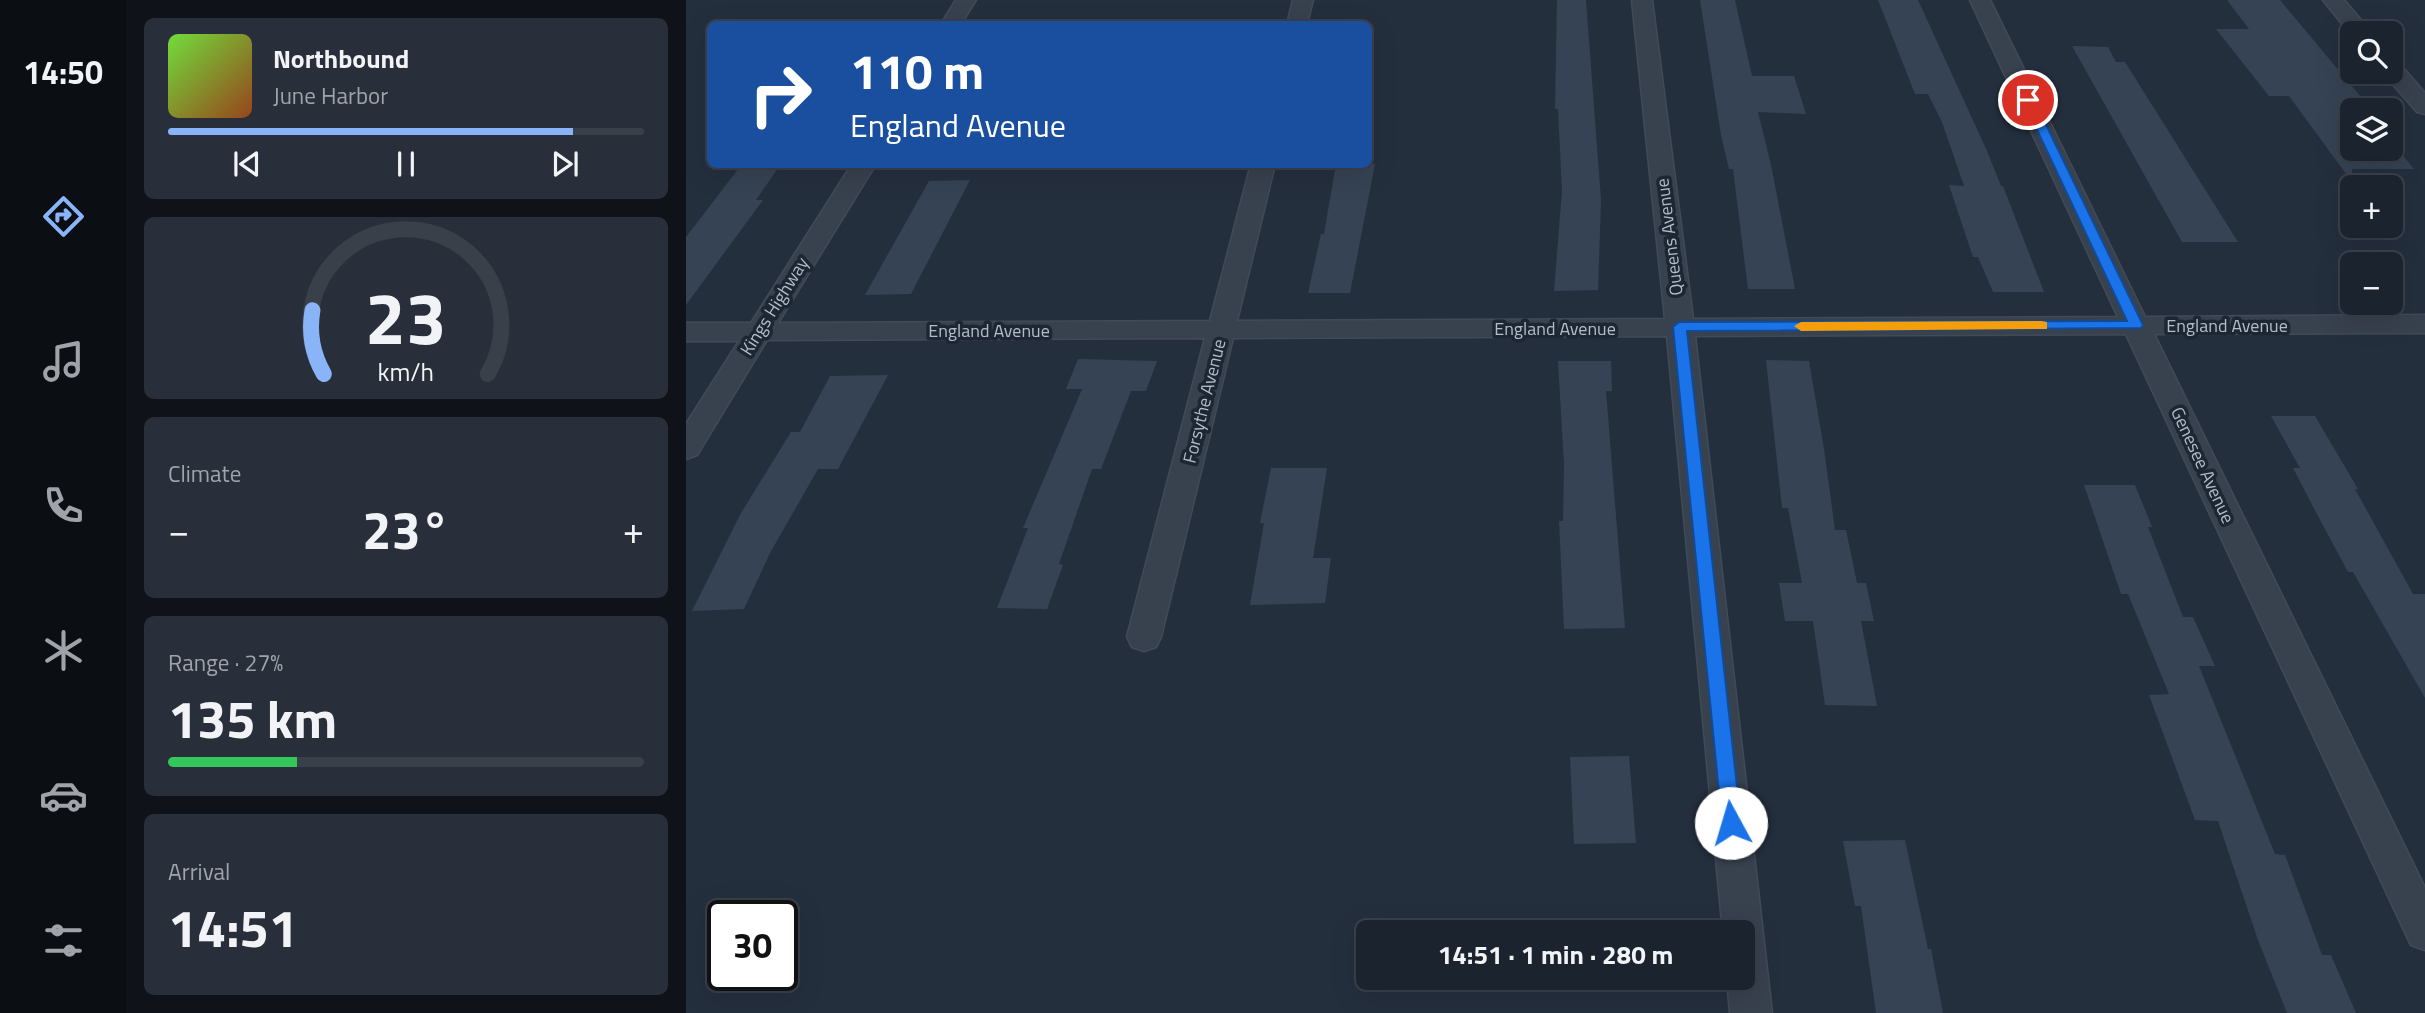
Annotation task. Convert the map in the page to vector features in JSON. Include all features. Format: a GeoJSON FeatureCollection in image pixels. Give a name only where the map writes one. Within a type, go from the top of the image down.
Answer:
{"type":"FeatureCollection","features":[{"type":"Feature","properties":{"kind":"street"},"geometry":{"type":"LineString","coordinates":[[953,21],[966,0]]}},
{"type":"Feature","properties":{"kind":"street"},"geometry":{"type":"LineString","coordinates":[[1298,21],[1303,0]]}},
{"type":"Feature","properties":{"kind":"street","name":"Queens Avenue"},"geometry":{"type":"LineString","coordinates":[[1642,0],[1742,920]]}},
{"type":"Feature","properties":{"kind":"street","name":"Genesee Avenue"},"geometry":{"type":"LineString","coordinates":[[1980,0],[2425,931]]}},
{"type":"Feature","properties":{"kind":"street"},"geometry":{"type":"LineString","coordinates":[[2333,0],[2351,21]]}},
{"type":"Feature","properties":{"kind":"street"},"geometry":{"type":"LineString","coordinates":[[2403,82],[2425,107]]}},
{"type":"Feature","properties":{"kind":"street","name":"Kings Highway"},"geometry":{"type":"LineString","coordinates":[[686,448],[861,168]]}},
{"type":"Feature","properties":{"kind":"street","name":"Forsythe Avenue"},"geometry":{"type":"LineString","coordinates":[[1144,637],[1262,168]]}},
{"type":"Feature","properties":{"kind":"street","name":"England Avenue"},"geometry":{"type":"LineString","coordinates":[[686,332],[2425,324]]}},
{"type":"Feature","properties":{"kind":"street","name":"Queens Avenue"},"geometry":{"type":"LineString","coordinates":[[1749,990],[1751,1013]]}},
{"type":"Feature","properties":{"kind":"building"},"geometry":{"type":"Polygon","coordinates":[[[1557,0],[1586,0],[1601,200],[1598,290],[1554,291],[1562,191],[1558,109],[1555,109],[1557,0]]]}},
{"type":"Feature","properties":{"kind":"building"},"geometry":{"type":"Polygon","coordinates":[[[1700,0],[1735,0],[1752,76],[1794,76],[1806,114],[1758,112],[1795,289],[1748,289],[1733,169],[1729,169],[1721,135],[1700,0]]]}},
{"type":"Feature","properties":{"kind":"building"},"geometry":{"type":"Polygon","coordinates":[[[1878,0],[1918,0],[2003,186],[2044,292],[1993,292],[1978,257],[1973,257],[1949,185],[1964,186],[1942,122],[1928,94],[1915,94],[1878,0]]]}},
{"type":"Feature","properties":{"kind":"building"},"geometry":{"type":"Polygon","coordinates":[[[2227,0],[2280,0],[2340,72],[2340,84],[2350,84],[2362,98],[2340,98],[2340,161],[2403,161],[2403,156],[2414,169],[2352,169],[2352,175],[2347,175],[2289,96],[2269,96],[2216,29],[2249,29],[2227,0]]]}},
{"type":"Feature","properties":{"kind":"building"},"geometry":{"type":"Polygon","coordinates":[[[2072,46],[2108,47],[2116,62],[2125,62],[2238,242],[2182,242],[2072,46]]]}},
{"type":"Feature","properties":{"kind":"building"},"geometry":{"type":"Polygon","coordinates":[[[1372,164],[1375,164],[1350,293],[1308,293],[1321,234],[1324,234],[1335,168],[1372,168],[1372,164]]]}},
{"type":"Feature","properties":{"kind":"building"},"geometry":{"type":"Polygon","coordinates":[[[739,168],[778,168],[756,200],[763,200],[686,305],[686,237],[739,168]]]}},
{"type":"Feature","properties":{"kind":"building"},"geometry":{"type":"Polygon","coordinates":[[[970,180],[911,294],[865,295],[929,181],[970,180]]]}},
{"type":"Feature","properties":{"kind":"building"},"geometry":{"type":"Polygon","coordinates":[[[1078,359],[1157,361],[1146,391],[1131,391],[1101,469],[1092,469],[1059,564],[1063,565],[1047,609],[997,608],[1028,528],[1023,528],[1082,389],[1066,389],[1078,359]]]}},
{"type":"Feature","properties":{"kind":"building"},"geometry":{"type":"Polygon","coordinates":[[[1766,360],[1809,361],[1835,530],[1846,530],[1857,583],[1866,583],[1874,621],[1861,621],[1877,706],[1825,705],[1813,621],[1785,621],[1779,583],[1802,583],[1788,508],[1782,508],[1766,360]]]}},
{"type":"Feature","properties":{"kind":"building"},"geometry":{"type":"Polygon","coordinates":[[[1558,361],[1611,361],[1612,391],[1606,391],[1625,628],[1564,629],[1559,521],[1563,521],[1564,465],[1558,361]]]}},
{"type":"Feature","properties":{"kind":"building"},"geometry":{"type":"Polygon","coordinates":[[[888,375],[838,469],[818,469],[770,553],[744,609],[692,611],[741,513],[791,432],[800,432],[830,376],[888,375]]]}},
{"type":"Feature","properties":{"kind":"building"},"geometry":{"type":"Polygon","coordinates":[[[2271,416],[2315,416],[2358,489],[2355,489],[2413,594],[2425,594],[2425,698],[2353,572],[2348,572],[2293,468],[2300,468],[2271,416]]]}},
{"type":"Feature","properties":{"kind":"building"},"geometry":{"type":"Polygon","coordinates":[[[1271,468],[1327,468],[1313,558],[1331,558],[1325,603],[1250,605],[1264,523],[1260,523],[1271,468]]]}},
{"type":"Feature","properties":{"kind":"building"},"geometry":{"type":"Polygon","coordinates":[[[2084,485],[2135,485],[2152,527],[2148,527],[2183,617],[2193,617],[2215,666],[2199,666],[2275,854],[2285,855],[2322,955],[2331,955],[2356,1013],[2287,1013],[2258,940],[2218,821],[2195,820],[2149,695],[2169,694],[2128,594],[2121,594],[2084,485]]]}},
{"type":"Feature","properties":{"kind":"building"},"geometry":{"type":"Polygon","coordinates":[[[1629,756],[1636,843],[1574,844],[1570,757],[1629,756]]]}},
{"type":"Feature","properties":{"kind":"building"},"geometry":{"type":"Polygon","coordinates":[[[1905,840],[1943,1013],[1876,1013],[1861,906],[1855,906],[1843,841],[1905,840]]]}},
{"type":"Feature","properties":{"kind":"slow traffic"},"geometry":{"type":"LineString","coordinates":[[1801,326],[2042,325]]}},
{"type":"Feature","properties":{"kind":"route"},"geometry":{"type":"LineString","coordinates":[[1731,823],[1679,327],[2136,325],[2028,100]]}}]}
